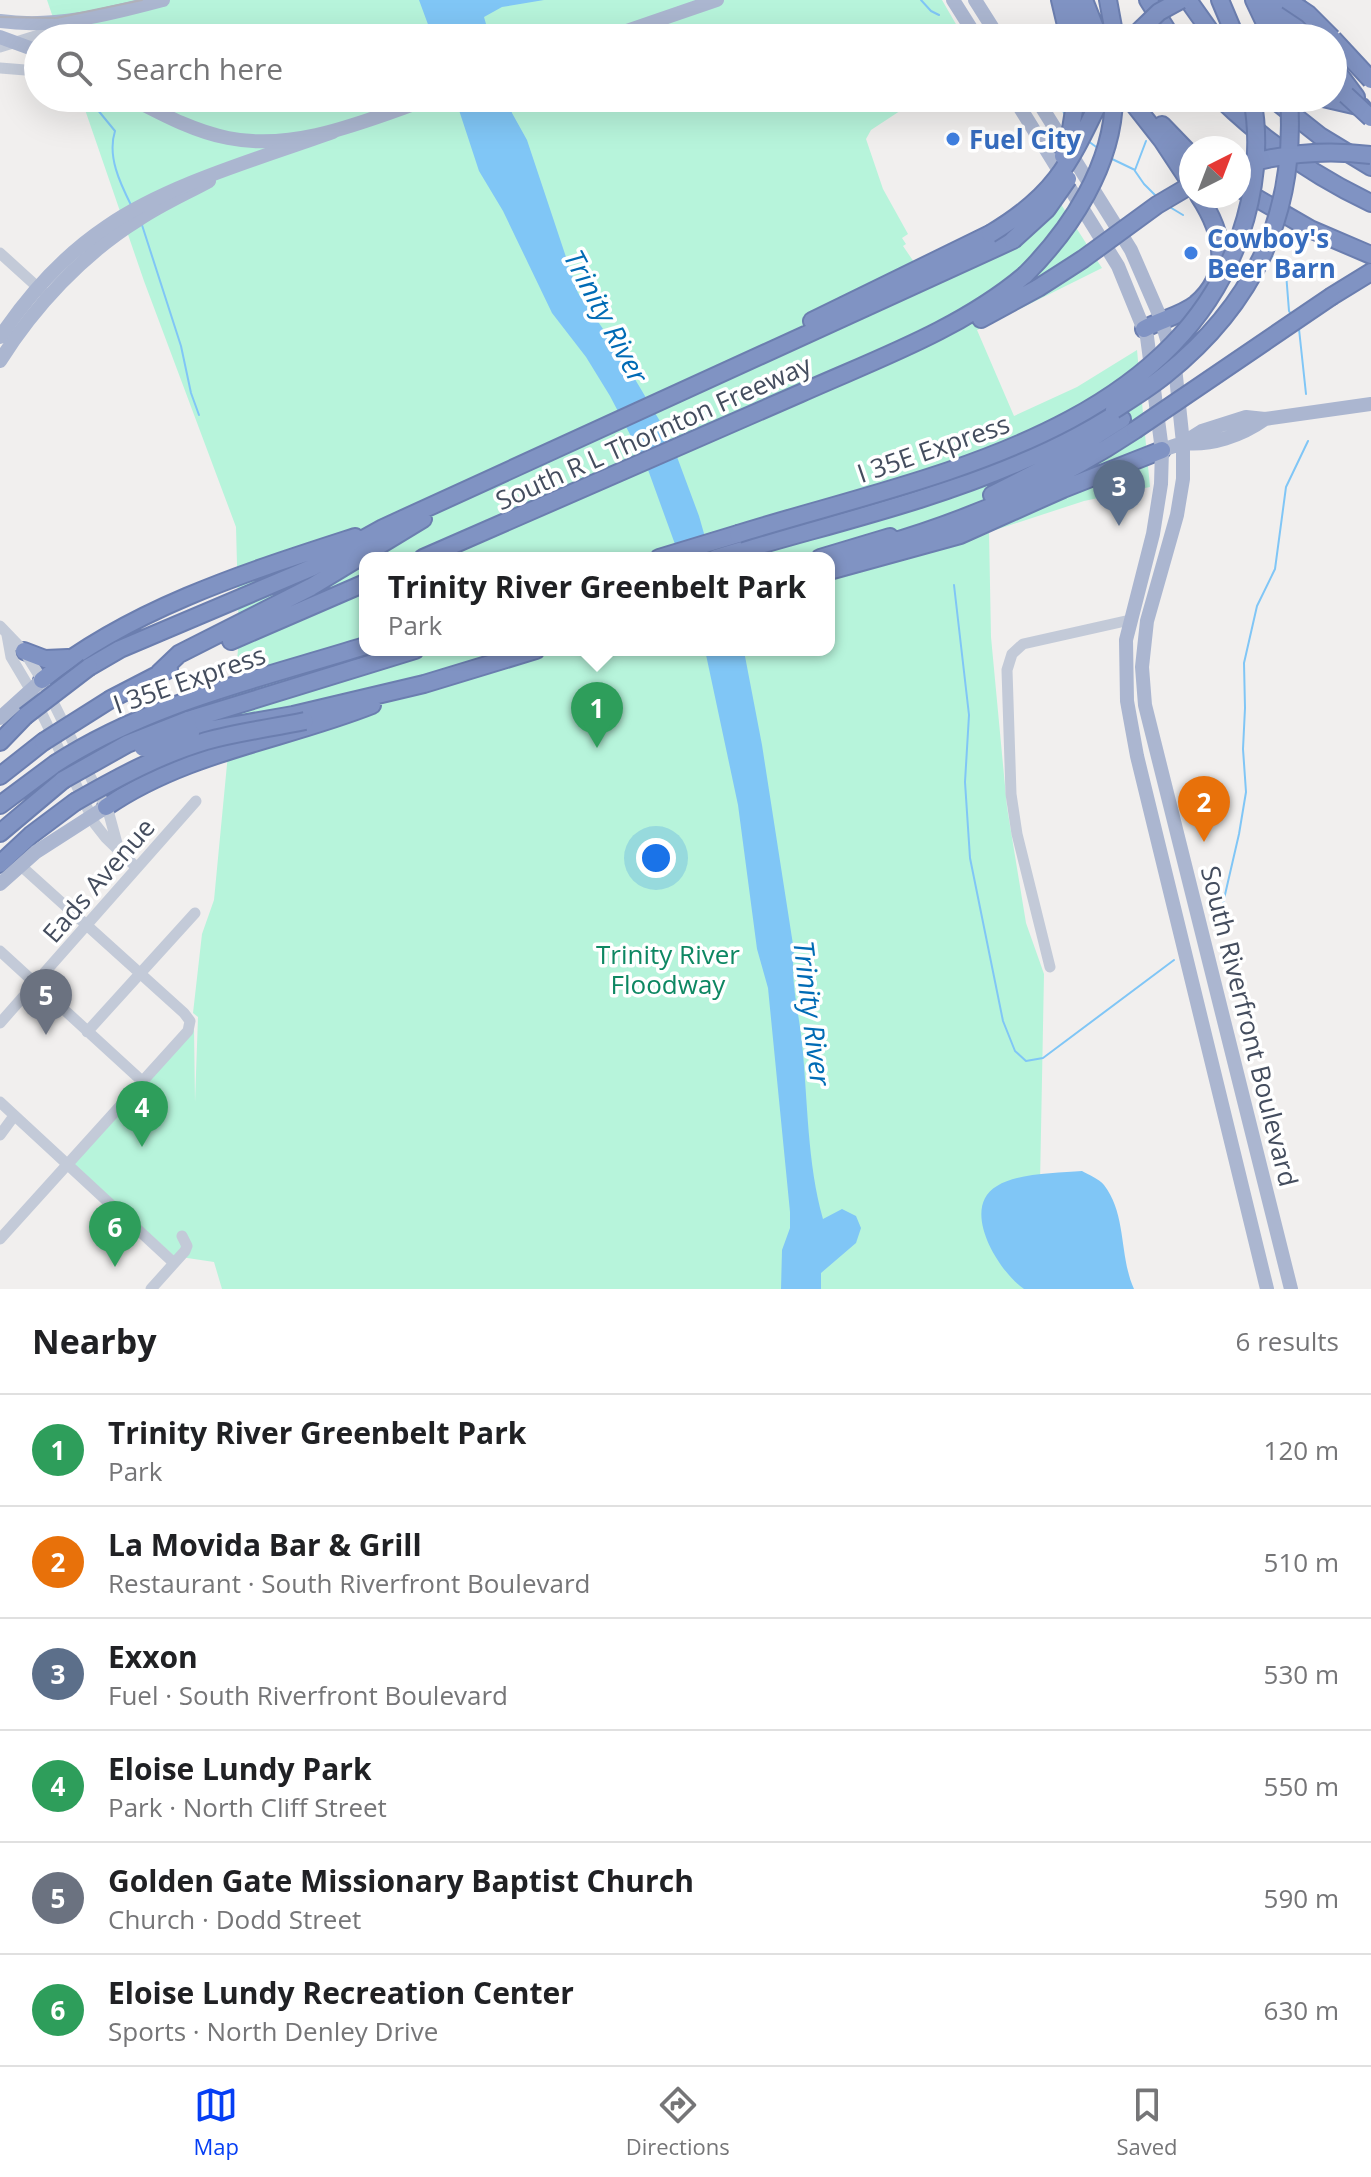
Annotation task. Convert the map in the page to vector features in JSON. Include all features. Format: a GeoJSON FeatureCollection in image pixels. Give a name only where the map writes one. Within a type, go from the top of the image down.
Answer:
{"type":"FeatureCollection","features":[{"type":"Feature","properties":{"kind":"highway"},"geometry":{"type":"LineString","coordinates":[[1060,0],[1066,24]]}},
{"type":"Feature","properties":{"kind":"highway"},"geometry":{"type":"LineString","coordinates":[[1075,0],[1080,24]]}},
{"type":"Feature","properties":{"kind":"highway"},"geometry":{"type":"LineString","coordinates":[[1084,0],[1093,24]]}},
{"type":"Feature","properties":{"kind":"highway"},"geometry":{"type":"LineString","coordinates":[[1108,0],[1113,24]]}},
{"type":"Feature","properties":{"kind":"highway"},"geometry":{"type":"LineString","coordinates":[[1148,0],[1163,24]]}},
{"type":"Feature","properties":{"kind":"highway"},"geometry":{"type":"LineString","coordinates":[[1147,24],[1159,12],[1181,0]]}},
{"type":"Feature","properties":{"kind":"highway"},"geometry":{"type":"LineString","coordinates":[[1188,0],[1206,24]]}},
{"type":"Feature","properties":{"kind":"highway"},"geometry":{"type":"LineString","coordinates":[[1254,0],[1265,24]]}},
{"type":"Feature","properties":{"kind":"highway"},"geometry":{"type":"LineString","coordinates":[[1267,0],[1276,24]]}},
{"type":"Feature","properties":{"kind":"highway"},"geometry":{"type":"LineString","coordinates":[[1280,0],[1293,24]]}},
{"type":"Feature","properties":{"kind":"highway"},"geometry":{"type":"LineString","coordinates":[[1287,0],[1318,24]]}},
{"type":"Feature","properties":{"kind":"highway"},"geometry":{"type":"LineString","coordinates":[[1297,0],[1308,24]]}},
{"type":"Feature","properties":{"kind":"highway"},"geometry":{"type":"LineString","coordinates":[[1221,3],[1230,24]]}},
{"type":"Feature","properties":{"kind":"highway"},"geometry":{"type":"LineString","coordinates":[[1347,53],[1371,77]]}},
{"type":"Feature","properties":{"kind":"highway"},"geometry":{"type":"LineString","coordinates":[[1347,89],[1351,96]]}},
{"type":"Feature","properties":{"kind":"highway"},"geometry":{"type":"LineString","coordinates":[[1347,93],[1371,117]]}},
{"type":"Feature","properties":{"kind":"highway"},"geometry":{"type":"LineString","coordinates":[[1347,104],[1371,109]]}},
{"type":"Feature","properties":{"kind":"highway"},"geometry":{"type":"LineString","coordinates":[[986,254],[1032,209],[1051,181],[1070,135],[1074,112]]}},
{"type":"Feature","properties":{"kind":"highway"},"geometry":{"type":"LineString","coordinates":[[0,742],[25,716],[89,667],[120,649],[311,568],[383,528],[1013,240],[1029,228],[1063,189],[1080,159],[1090,112]]}},
{"type":"Feature","properties":{"kind":"highway"},"geometry":{"type":"LineString","coordinates":[[748,360],[833,310],[990,234],[1017,217],[1055,184],[1071,160],[1094,112]]}},
{"type":"Feature","properties":{"kind":"highway"},"geometry":{"type":"LineString","coordinates":[[901,348],[997,297],[1025,275],[1051,247],[1079,209],[1094,179],[1113,112]]}},
{"type":"Feature","properties":{"kind":"highway"},"geometry":{"type":"LineString","coordinates":[[1140,112],[1179,166]]}},
{"type":"Feature","properties":{"kind":"highway"},"geometry":{"type":"LineString","coordinates":[[1152,112],[1179,142]]}},
{"type":"Feature","properties":{"kind":"highway"},"geometry":{"type":"LineString","coordinates":[[1235,112],[1294,160],[1340,189],[1371,203]]}},
{"type":"Feature","properties":{"kind":"highway","name":"I 35E Express"},"geometry":{"type":"LineString","coordinates":[[679,552],[980,461],[1022,444],[1084,410],[1143,370],[1188,329],[1223,276],[1235,249],[1247,214],[1253,181],[1256,147],[1253,112]]}},
{"type":"Feature","properties":{"kind":"highway"},"geometry":{"type":"LineString","coordinates":[[1290,112],[1320,136],[1371,167]]}},
{"type":"Feature","properties":{"kind":"highway"},"geometry":{"type":"LineString","coordinates":[[835,557],[923,534],[984,504],[1084,462],[1165,375],[1219,324],[1258,267],[1278,220],[1285,191],[1291,139],[1290,112]]}},
{"type":"Feature","properties":{"kind":"highway"},"geometry":{"type":"LineString","coordinates":[[1251,162],[1275,155],[1309,152],[1371,155]]}},
{"type":"Feature","properties":{"kind":"highway"},"geometry":{"type":"LineString","coordinates":[[901,348],[964,327],[1016,300],[1083,259],[1179,192]]}},
{"type":"Feature","properties":{"kind":"highway"},"geometry":{"type":"LineString","coordinates":[[1251,195],[1310,229],[1371,255]]}},
{"type":"Feature","properties":{"kind":"highway"},"geometry":{"type":"LineString","coordinates":[[1144,329],[1196,304],[1206,293],[1219,268],[1220,239],[1206,208]]}},
{"type":"Feature","properties":{"kind":"highway"},"geometry":{"type":"LineString","coordinates":[[736,552],[954,487],[1124,419],[1371,272]]}},
{"type":"Feature","properties":{"kind":"highway","name":"South R L Thornton Freeway"},"geometry":{"type":"LineString","coordinates":[[437,552],[901,348]]}},
{"type":"Feature","properties":{"kind":"highway"},"geometry":{"type":"LineString","coordinates":[[368,552],[424,518],[530,470],[579,438]]}},
{"type":"Feature","properties":{"kind":"highway"},"geometry":{"type":"LineString","coordinates":[[835,569],[960,535],[1094,476],[1162,450]]}},
{"type":"Feature","properties":{"kind":"highway"},"geometry":{"type":"LineString","coordinates":[[835,553],[984,504]]}},
{"type":"Feature","properties":{"kind":"highway"},"geometry":{"type":"LineString","coordinates":[[36,684],[68,658],[102,638],[200,593],[320,547],[383,528]]}},
{"type":"Feature","properties":{"kind":"highway"},"geometry":{"type":"LineString","coordinates":[[0,776],[43,742],[111,699],[359,558]]}},
{"type":"Feature","properties":{"kind":"highway"},"geometry":{"type":"LineString","coordinates":[[188,655],[359,585]]}},
{"type":"Feature","properties":{"kind":"highway","name":"I 35E Express"},"geometry":{"type":"LineString","coordinates":[[0,805],[55,764],[99,737],[147,714],[359,648]]}},
{"type":"Feature","properties":{"kind":"highway"},"geometry":{"type":"LineString","coordinates":[[24,651],[45,659],[68,658]]}},
{"type":"Feature","properties":{"kind":"highway"},"geometry":{"type":"LineString","coordinates":[[0,864],[31,835],[69,790],[117,749],[188,720],[396,656]]}},
{"type":"Feature","properties":{"kind":"highway"},"geometry":{"type":"LineString","coordinates":[[0,833],[19,815],[45,805],[116,760],[175,738],[293,715],[424,684],[516,656]]}},
{"type":"Feature","properties":{"kind":"highway"},"geometry":{"type":"LineString","coordinates":[[106,807],[134,788],[179,767],[340,718],[424,684]]}},
{"type":"Feature","properties":{"kind":"highway"},"geometry":{"type":"LineString","coordinates":[[69,790],[204,742],[373,705]]}},
{"type":"Feature","properties":{"kind":"main road"},"geometry":{"type":"LineString","coordinates":[[0,21],[26,23],[86,19],[163,0]]}},
{"type":"Feature","properties":{"kind":"main road"},"geometry":{"type":"LineString","coordinates":[[647,24],[717,0]]}},
{"type":"Feature","properties":{"kind":"main road"},"geometry":{"type":"LineString","coordinates":[[953,0],[968,24]]}},
{"type":"Feature","properties":{"kind":"main road"},"geometry":{"type":"LineString","coordinates":[[975,0],[990,24]]}},
{"type":"Feature","properties":{"kind":"main road"},"geometry":{"type":"LineString","coordinates":[[1297,0],[1319,24]]}},
{"type":"Feature","properties":{"kind":"main road"},"geometry":{"type":"LineString","coordinates":[[0,37],[24,46]]}},
{"type":"Feature","properties":{"kind":"main road"},"geometry":{"type":"LineString","coordinates":[[160,112],[231,139],[286,139],[333,132]]}},
{"type":"Feature","properties":{"kind":"main road"},"geometry":{"type":"LineString","coordinates":[[0,337],[42,282],[108,225],[169,193],[391,112]]}},
{"type":"Feature","properties":{"kind":"main road","name":"South Riverfront Boulevard"},"geometry":{"type":"LineString","coordinates":[[1023,112],[1081,203],[1122,275],[1144,329],[1162,450],[1160,493],[1153,534],[1130,620],[1125,657],[1127,701],[1137,756],[1267,1289]]}},
{"type":"Feature","properties":{"kind":"main road","name":"South Riverfront Boulevard"},"geometry":{"type":"LineString","coordinates":[[1045,112],[1112,218],[1145,279],[1175,367],[1183,443],[1180,498],[1147,621],[1142,667],[1145,705],[1291,1289]]}},
{"type":"Feature","properties":{"kind":"main road"},"geometry":{"type":"LineString","coordinates":[[1053,161],[1077,174],[1112,218]]}},
{"type":"Feature","properties":{"kind":"main road"},"geometry":{"type":"LineString","coordinates":[[0,361],[50,298],[104,245],[161,205],[232,169]]}},
{"type":"Feature","properties":{"kind":"main road"},"geometry":{"type":"LineString","coordinates":[[1122,275],[1139,281],[1145,279]]}},
{"type":"Feature","properties":{"kind":"main road"},"geometry":{"type":"LineString","coordinates":[[1162,450],[1183,443],[1202,431],[1246,417],[1265,419],[1371,404]]}},
{"type":"Feature","properties":{"kind":"main road"},"geometry":{"type":"LineString","coordinates":[[1153,534],[1170,539]]}},
{"type":"Feature","properties":{"kind":"main road"},"geometry":{"type":"LineString","coordinates":[[1130,620],[1147,621]]}},
{"type":"Feature","properties":{"kind":"main road"},"geometry":{"type":"LineString","coordinates":[[0,718],[36,684]]}},
{"type":"Feature","properties":{"kind":"main road"},"geometry":{"type":"LineString","coordinates":[[0,884],[56,838],[106,807]]}},
{"type":"Feature","properties":{"kind":"main road"},"geometry":{"type":"LineString","coordinates":[[1170,887],[1189,882]]}},
{"type":"Feature","properties":{"kind":"main road"},"geometry":{"type":"LineString","coordinates":[[1223,1106],[1245,1102]]}},
{"type":"Feature","properties":{"kind":"street"},"geometry":{"type":"LineString","coordinates":[[71,24],[86,19]]}},
{"type":"Feature","properties":{"kind":"street"},"geometry":{"type":"LineString","coordinates":[[0,47],[24,39]]}},
{"type":"Feature","properties":{"kind":"street"},"geometry":{"type":"LineString","coordinates":[[0,68],[24,70]]}},
{"type":"Feature","properties":{"kind":"street"},"geometry":{"type":"LineString","coordinates":[[0,253],[50,298]]}},
{"type":"Feature","properties":{"kind":"street"},"geometry":{"type":"LineString","coordinates":[[1050,967],[1019,844],[1011,794],[1007,670],[1012,654],[1023,644],[1130,620]]}},
{"type":"Feature","properties":{"kind":"street"},"geometry":{"type":"LineString","coordinates":[[4,631],[24,651],[92,816],[106,838],[137,868]]}},
{"type":"Feature","properties":{"kind":"street"},"geometry":{"type":"LineString","coordinates":[[4,631],[11,657],[36,684],[106,807],[118,847]]}},
{"type":"Feature","properties":{"kind":"street","name":"Eads Avenue"},"geometry":{"type":"LineString","coordinates":[[0,1023],[196,801]]}},
{"type":"Feature","properties":{"kind":"street"},"geometry":{"type":"LineString","coordinates":[[0,1239],[188,1031],[190,1021],[20,865]]}},
{"type":"Feature","properties":{"kind":"street"},"geometry":{"type":"LineString","coordinates":[[87,1032],[195,913]]}},
{"type":"Feature","properties":{"kind":"street"},"geometry":{"type":"LineString","coordinates":[[0,951],[142,1081]]}},
{"type":"Feature","properties":{"kind":"street"},"geometry":{"type":"LineString","coordinates":[[0,1102],[174,1263]]}},
{"type":"Feature","properties":{"kind":"street"},"geometry":{"type":"LineString","coordinates":[[0,1135],[14,1116]]}},
{"type":"Feature","properties":{"kind":"street"},"geometry":{"type":"LineString","coordinates":[[151,1289],[187,1246],[182,1236]]}},
{"type":"Feature","properties":{"kind":"green space"},"geometry":{"type":"Polygon","coordinates":[[[47,0],[942,0],[956,24],[55,24],[47,0]]]}},
{"type":"Feature","properties":{"kind":"green space","name":"Trinity River Floodway"},"geometry":{"type":"Polygon","coordinates":[[[86,112],[898,112],[871,130],[866,139],[883,189],[908,234],[902,238],[906,244],[903,246],[916,265],[1005,218],[1048,184],[1102,268],[977,330],[1014,416],[1077,387],[1137,350],[1150,487],[1084,501],[989,532],[991,637],[1007,807],[1026,923],[1044,974],[1038,1289],[222,1289],[214,1262],[174,1256],[74,1164],[194,1029],[195,1102],[198,1017],[193,1013],[202,934],[214,900],[239,639],[236,527],[144,281],[86,112]]]}},
{"type":"Feature","properties":{"kind":"water"},"geometry":{"type":"Polygon","coordinates":[[[419,0],[544,0],[502,7],[484,17],[486,24],[428,24],[419,0]]]}},
{"type":"Feature","properties":{"kind":"water"},"geometry":{"type":"Polygon","coordinates":[[[460,112],[512,112],[527,140],[578,293],[617,349],[670,438],[709,552],[678,552],[647,467],[610,396],[586,357],[552,313],[503,211],[479,171],[460,112]]]}},
{"type":"Feature","properties":{"kind":"water"},"geometry":{"type":"Polygon","coordinates":[[[706,656],[745,656],[794,951],[794,985],[818,1197],[823,1219],[842,1209],[856,1216],[861,1228],[856,1243],[821,1273],[821,1289],[781,1289],[782,1250],[790,1228],[790,1212],[768,988],[757,949],[738,805],[706,656]]]}},
{"type":"Feature","properties":{"kind":"water"},"geometry":{"type":"Polygon","coordinates":[[[1082,1171],[1102,1183],[1111,1197],[1120,1222],[1126,1263],[1134,1289],[1024,1289],[1004,1269],[987,1239],[982,1224],[986,1196],[997,1186],[1016,1178],[1082,1171]]]}},
{"type":"Feature","properties":{"kind":"waterway"},"geometry":{"type":"LineString","coordinates":[[921,0],[939,15]]}},
{"type":"Feature","properties":{"kind":"waterway"},"geometry":{"type":"LineString","coordinates":[[99,112],[115,131],[114,160],[131,205]]}},
{"type":"Feature","properties":{"kind":"waterway"},"geometry":{"type":"LineString","coordinates":[[1088,141],[1099,149]]}},
{"type":"Feature","properties":{"kind":"waterway"},"geometry":{"type":"LineString","coordinates":[[1110,158],[1135,170],[1146,141]]}},
{"type":"Feature","properties":{"kind":"waterway"},"geometry":{"type":"LineString","coordinates":[[1135,171],[1157,197]]}},
{"type":"Feature","properties":{"kind":"waterway"},"geometry":{"type":"LineString","coordinates":[[1168,206],[1183,215]]}},
{"type":"Feature","properties":{"kind":"waterway"},"geometry":{"type":"LineString","coordinates":[[142,225],[181,346],[199,415]]}},
{"type":"Feature","properties":{"kind":"waterway"},"geometry":{"type":"LineString","coordinates":[[1272,256],[1286,273],[1292,316]]}},
{"type":"Feature","properties":{"kind":"waterway"},"geometry":{"type":"LineString","coordinates":[[1288,273],[1322,268]]}},
{"type":"Feature","properties":{"kind":"waterway"},"geometry":{"type":"LineString","coordinates":[[1299,329],[1306,394]]}},
{"type":"Feature","properties":{"kind":"waterway"},"geometry":{"type":"LineString","coordinates":[[1218,925],[1246,792],[1244,663],[1257,606],[1275,569],[1286,487],[1308,441]]}},
{"type":"Feature","properties":{"kind":"waterway"},"geometry":{"type":"LineString","coordinates":[[954,585],[969,715],[965,782],[970,858],[1003,1021],[1015,1051],[1026,1061],[1043,1058],[1174,960]]}},
{"type":"Feature","properties":{"kind":"tram line"},"geometry":{"type":"LineString","coordinates":[[0,17],[56,18],[142,0]]}},
{"type":"Feature","properties":{"kind":"place","name":"Fuel City"},"geometry":{"type":"Point","coordinates":[953,139]}},
{"type":"Feature","properties":{"kind":"place","name":"Cowboy's Beer Barn"},"geometry":{"type":"Point","coordinates":[1191,253]}},
{"type":"Feature","properties":{"kind":"place","name":"Exxon"},"geometry":{"type":"Point","coordinates":[1119,526]}},
{"type":"Feature","properties":{"kind":"place","name":"Trinity River Greenbelt Park"},"geometry":{"type":"Point","coordinates":[597,748]}},
{"type":"Feature","properties":{"kind":"place","name":"La Movida Bar & Grill"},"geometry":{"type":"Point","coordinates":[1204,842]}},
{"type":"Feature","properties":{"kind":"place","name":"Golden Gate Missionary Baptist Church"},"geometry":{"type":"Point","coordinates":[46,1035]}},
{"type":"Feature","properties":{"kind":"place","name":"Eloise Lundy Park"},"geometry":{"type":"Point","coordinates":[142,1147]}},
{"type":"Feature","properties":{"kind":"place","name":"Eloise Lundy Recreation Center"},"geometry":{"type":"Point","coordinates":[115,1267]}},
{"type":"Feature","properties":{"kind":"water label","name":"Trinity River"},"geometry":{"type":"Point","coordinates":[607,316]}},
{"type":"Feature","properties":{"kind":"water label","name":"Trinity River"},"geometry":{"type":"Point","coordinates":[813,1013]}}]}
